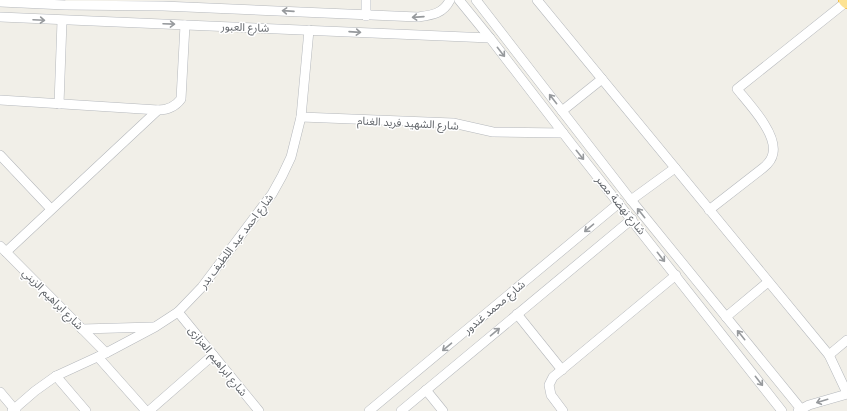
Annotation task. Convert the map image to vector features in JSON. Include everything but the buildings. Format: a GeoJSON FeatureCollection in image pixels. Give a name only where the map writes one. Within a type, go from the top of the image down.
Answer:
{"type":"FeatureCollection","features":[{"type":"Feature","properties":{"kind":"street"},"geometry":{"type":"LineString","coordinates":[[225,0],[233,9]]}},
{"type":"Feature","properties":{"kind":"street"},"geometry":{"type":"LineString","coordinates":[[270,0],[270,10]]}},
{"type":"Feature","properties":{"kind":"street"},"geometry":{"type":"LineString","coordinates":[[366,0],[366,16]]}},
{"type":"Feature","properties":{"kind":"street","name":"شارع العبور"},"geometry":{"type":"LineString","coordinates":[[0,2],[161,2],[233,9],[366,16],[418,17],[437,14],[447,6],[450,0]]}},
{"type":"Feature","properties":{"kind":"street","name":"شارع نهضة مصر"},"geometry":{"type":"LineString","coordinates":[[459,0],[782,411]]}},
{"type":"Feature","properties":{"kind":"street","name":"شارع نهضة مصر"},"geometry":{"type":"LineString","coordinates":[[476,0],[631,200],[760,358],[800,410]]}},
{"type":"Feature","properties":{"kind":"street"},"geometry":{"type":"LineString","coordinates":[[537,0],[829,355],[847,393],[809,405],[800,410]]}},
{"type":"Feature","properties":{"kind":"street"},"geometry":{"type":"LineString","coordinates":[[709,210],[771,161],[774,153],[773,142],[768,131],[737,89],[846,1]]}},
{"type":"Feature","properties":{"kind":"street"},"geometry":{"type":"LineString","coordinates":[[334,14],[334,30]]}},
{"type":"Feature","properties":{"kind":"street","name":"شارع العبور"},"geometry":{"type":"LineString","coordinates":[[0,17],[62,21],[334,30],[490,38]]}},
{"type":"Feature","properties":{"kind":"street"},"geometry":{"type":"LineString","coordinates":[[59,104],[62,21]]}},
{"type":"Feature","properties":{"kind":"street"},"geometry":{"type":"LineString","coordinates":[[0,100],[158,110],[171,108],[181,99],[185,25]]}},
{"type":"Feature","properties":{"kind":"street","name":"شارع احمد عبد اللطيف بدر"},"geometry":{"type":"LineString","coordinates":[[14,410],[44,384],[56,376],[102,355],[155,327],[178,312],[202,287],[272,194],[291,157],[301,117],[309,30]]}},
{"type":"Feature","properties":{"kind":"street"},"geometry":{"type":"LineString","coordinates":[[562,111],[602,79]]}},
{"type":"Feature","properties":{"kind":"street"},"geometry":{"type":"LineString","coordinates":[[3,249],[52,209],[158,110]]}},
{"type":"Feature","properties":{"kind":"street","name":"شارع الشهيد فريد الغنام"},"geometry":{"type":"LineString","coordinates":[[301,117],[453,123],[493,132],[563,133]]}},
{"type":"Feature","properties":{"kind":"street"},"geometry":{"type":"LineString","coordinates":[[0,154],[52,209]]}},
{"type":"Feature","properties":{"kind":"street"},"geometry":{"type":"LineString","coordinates":[[631,200],[675,168]]}},
{"type":"Feature","properties":{"kind":"street","name":"شارع محمد غندور"},"geometry":{"type":"LineString","coordinates":[[369,411],[620,203]]}},
{"type":"Feature","properties":{"kind":"street","name":"شارع محمد غندور"},"geometry":{"type":"LineString","coordinates":[[401,411],[632,219]]}},
{"type":"Feature","properties":{"kind":"street","name":"شارع ابراهيم الزيني"},"geometry":{"type":"LineString","coordinates":[[3,249],[82,329],[147,411]]}},
{"type":"Feature","properties":{"kind":"street"},"geometry":{"type":"LineString","coordinates":[[563,411],[551,395],[549,385],[553,376],[676,275]]}},
{"type":"Feature","properties":{"kind":"street"},"geometry":{"type":"LineString","coordinates":[[726,316],[768,282]]}},
{"type":"Feature","properties":{"kind":"street","name":"شارع ابراهيم العزازى"},"geometry":{"type":"LineString","coordinates":[[178,312],[259,411]]}},
{"type":"Feature","properties":{"kind":"street"},"geometry":{"type":"LineString","coordinates":[[517,314],[562,370]]}},
{"type":"Feature","properties":{"kind":"street"},"geometry":{"type":"LineString","coordinates":[[82,329],[155,327]]}},
{"type":"Feature","properties":{"kind":"street"},"geometry":{"type":"LineString","coordinates":[[829,355],[847,340]]}},
{"type":"Feature","properties":{"kind":"street"},"geometry":{"type":"LineString","coordinates":[[147,411],[213,355]]}},
{"type":"Feature","properties":{"kind":"street"},"geometry":{"type":"LineString","coordinates":[[748,368],[760,358]]}},
{"type":"Feature","properties":{"kind":"street"},"geometry":{"type":"LineString","coordinates":[[56,376],[86,411]]}},
{"type":"Feature","properties":{"kind":"street"},"geometry":{"type":"LineString","coordinates":[[426,390],[443,411]]}},
{"type":"Feature","properties":{"kind":"street"},"geometry":{"type":"LineString","coordinates":[[0,392],[14,410]]}}]}
